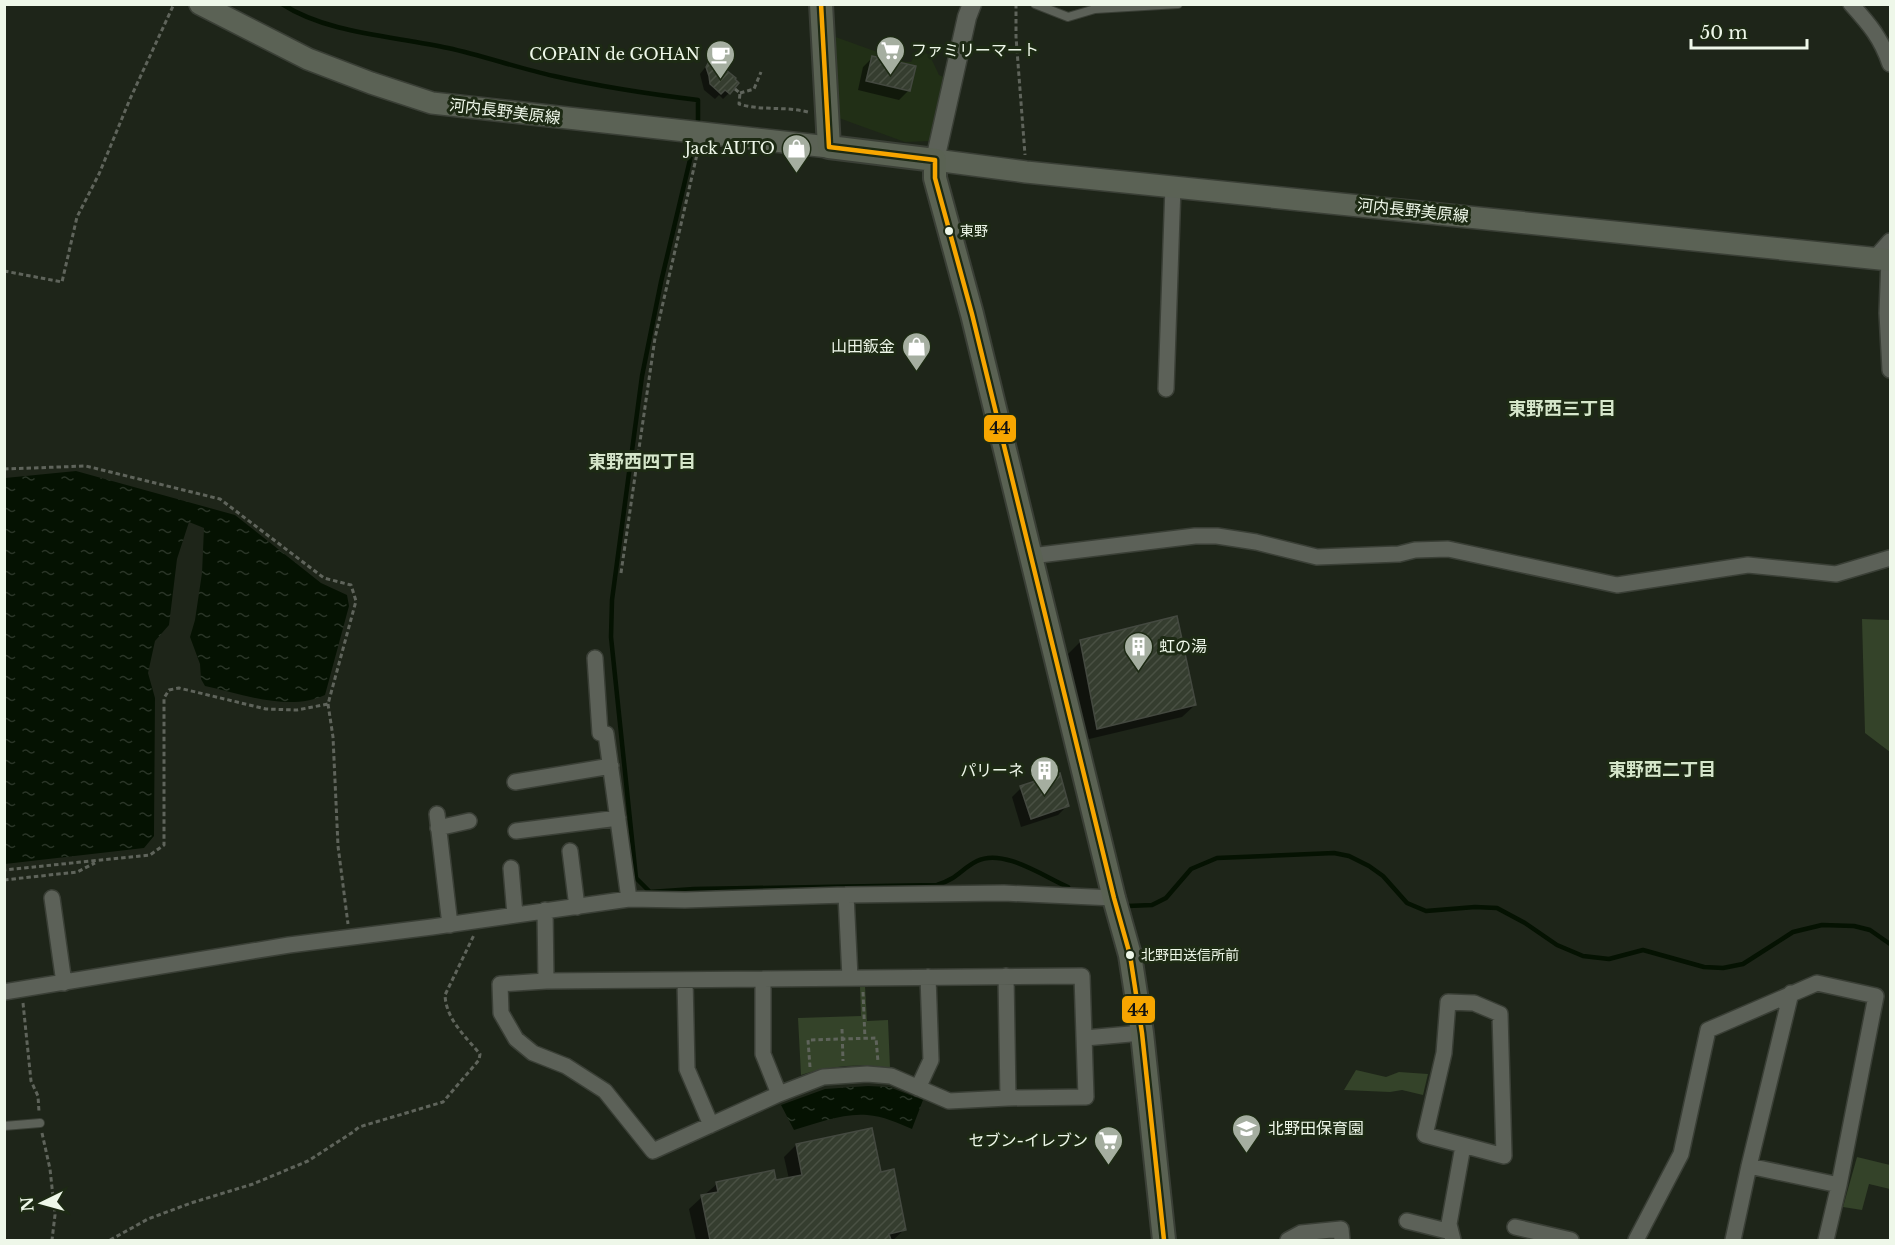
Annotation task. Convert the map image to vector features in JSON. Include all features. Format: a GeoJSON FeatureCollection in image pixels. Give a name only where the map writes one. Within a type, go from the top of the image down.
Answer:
{"type":"FeatureCollection","features":[{"type":"Feature","properties":{"kind":"main road","name":"河内長野美原線"},"geometry":{"type":"LineString","coordinates":[[200,4],[308,58],[371,83],[432,103],[829,147]]}},
{"type":"Feature","properties":{"kind":"main road"},"geometry":{"type":"LineString","coordinates":[[821,4],[829,147],[935,160],[935,178],[972,314],[1114,898],[1130,955],[1142,1033],[1164,1240]]}},
{"type":"Feature","properties":{"kind":"main road","name":"河内長野美原線"},"geometry":{"type":"LineString","coordinates":[[935,160],[1026,172],[1886,255]]}},
{"type":"Feature","properties":{"kind":"street"},"geometry":{"type":"LineString","coordinates":[[935,160],[967,17],[972,4]]}},
{"type":"Feature","properties":{"kind":"street"},"geometry":{"type":"LineString","coordinates":[[1851,4],[1874,29],[1884,46],[1890,64]]}},
{"type":"Feature","properties":{"kind":"street"},"geometry":{"type":"LineString","coordinates":[[1166,389],[1173,186]]}},
{"type":"Feature","properties":{"kind":"street"},"geometry":{"type":"LineString","coordinates":[[1886,255],[1890,370]]}},
{"type":"Feature","properties":{"kind":"street"},"geometry":{"type":"LineString","coordinates":[[1031,556],[1195,536],[1217,536],[1256,542],[1317,557],[1399,554],[1416,550],[1448,549],[1617,585],[1748,565],[1836,574],[1890,558]]}},
{"type":"Feature","properties":{"kind":"street"},"geometry":{"type":"LineString","coordinates":[[595,658],[600,734],[606,734],[629,899]]}},
{"type":"Feature","properties":{"kind":"street"},"geometry":{"type":"LineString","coordinates":[[515,782],[611,766]]}},
{"type":"Feature","properties":{"kind":"street"},"geometry":{"type":"LineString","coordinates":[[516,831],[618,818]]}},
{"type":"Feature","properties":{"kind":"street"},"geometry":{"type":"LineString","coordinates":[[450,925],[438,821],[469,821]]}},
{"type":"Feature","properties":{"kind":"street"},"geometry":{"type":"LineString","coordinates":[[570,851],[577,907]]}},
{"type":"Feature","properties":{"kind":"street"},"geometry":{"type":"LineString","coordinates":[[512,868],[516,915]]}},
{"type":"Feature","properties":{"kind":"street"},"geometry":{"type":"LineString","coordinates":[[4,992],[289,945],[629,899],[685,900],[1004,893],[1114,898]]}},
{"type":"Feature","properties":{"kind":"street"},"geometry":{"type":"LineString","coordinates":[[846,895],[856,978]]}},
{"type":"Feature","properties":{"kind":"street"},"geometry":{"type":"LineString","coordinates":[[52,898],[46,914],[64,983]]}},
{"type":"Feature","properties":{"kind":"street"},"geometry":{"type":"LineString","coordinates":[[546,910],[546,981]]}},
{"type":"Feature","properties":{"kind":"street"},"geometry":{"type":"LineString","coordinates":[[1005,976],[1008,1098]]}},
{"type":"Feature","properties":{"kind":"street"},"geometry":{"type":"LineString","coordinates":[[1083,976],[1086,1097],[950,1101],[891,1076],[823,1077],[779,1094],[653,1151],[605,1091],[566,1066],[533,1053],[516,1039],[501,1013],[500,984],[546,981],[856,978],[1083,976]]}},
{"type":"Feature","properties":{"kind":"street"},"geometry":{"type":"LineString","coordinates":[[918,1088],[931,1060],[928,977]]}},
{"type":"Feature","properties":{"kind":"street"},"geometry":{"type":"LineString","coordinates":[[762,979],[763,1054],[779,1094]]}},
{"type":"Feature","properties":{"kind":"street"},"geometry":{"type":"LineString","coordinates":[[685,980],[687,1070],[711,1125]]}},
{"type":"Feature","properties":{"kind":"street"},"geometry":{"type":"LineString","coordinates":[[1636,1240],[1681,1154],[1708,1030],[1817,983],[1876,996],[1826,1240]]}},
{"type":"Feature","properties":{"kind":"street"},"geometry":{"type":"LineString","coordinates":[[1733,1240],[1791,993]]}},
{"type":"Feature","properties":{"kind":"street"},"geometry":{"type":"LineString","coordinates":[[1448,1002],[1474,1003],[1500,1014],[1504,1156],[1463,1146],[1425,1136],[1444,1053],[1448,1002]]}},
{"type":"Feature","properties":{"kind":"street"},"geometry":{"type":"LineString","coordinates":[[1085,1038],[1142,1033]]}},
{"type":"Feature","properties":{"kind":"street"},"geometry":{"type":"LineString","coordinates":[[1452,1236],[1449,1224],[1463,1146]]}},
{"type":"Feature","properties":{"kind":"street"},"geometry":{"type":"LineString","coordinates":[[1749,1166],[1839,1185]]}},
{"type":"Feature","properties":{"kind":"street"},"geometry":{"type":"LineString","coordinates":[[1407,1221],[1452,1236]]}},
{"type":"Feature","properties":{"kind":"street"},"geometry":{"type":"LineString","coordinates":[[1515,1227],[1571,1240]]}},
{"type":"Feature","properties":{"kind":"street"},"geometry":{"type":"LineString","coordinates":[[1288,1240],[1301,1233],[1341,1229],[1342,1240]]}},
{"type":"Feature","properties":{"kind":"lane"},"geometry":{"type":"LineString","coordinates":[[1035,4],[1068,17],[1095,9],[1178,4]]}},
{"type":"Feature","properties":{"kind":"lane"},"geometry":{"type":"LineString","coordinates":[[4,1126],[40,1123]]}},
{"type":"Feature","properties":{"kind":"path"},"geometry":{"type":"LineString","coordinates":[[4,271],[62,282],[77,217],[99,174],[130,99],[174,4]]}},
{"type":"Feature","properties":{"kind":"path"},"geometry":{"type":"LineString","coordinates":[[1016,4],[1016,37],[1026,172]]}},
{"type":"Feature","properties":{"kind":"path"},"geometry":{"type":"LineString","coordinates":[[740,93],[754,89],[761,72]]}},
{"type":"Feature","properties":{"kind":"path"},"geometry":{"type":"LineString","coordinates":[[735,88],[740,93]]}},
{"type":"Feature","properties":{"kind":"path"},"geometry":{"type":"LineString","coordinates":[[740,93],[739,104],[746,106],[795,109],[827,117]]}},
{"type":"Feature","properties":{"kind":"path"},"geometry":{"type":"LineString","coordinates":[[621,573],[655,338],[702,134]]}},
{"type":"Feature","properties":{"kind":"path"},"geometry":{"type":"LineString","coordinates":[[4,470],[86,466],[220,499],[324,578],[351,585],[356,601],[328,704],[333,737],[338,846],[350,937]]}},
{"type":"Feature","properties":{"kind":"path"},"geometry":{"type":"LineString","coordinates":[[4,870],[150,855],[164,844],[164,698],[169,690],[179,688],[266,709],[297,710],[328,704]]}},
{"type":"Feature","properties":{"kind":"path"},"geometry":{"type":"LineString","coordinates":[[4,879],[76,872],[100,861]]}},
{"type":"Feature","properties":{"kind":"path"},"geometry":{"type":"LineString","coordinates":[[110,1240],[148,1220],[191,1203],[253,1184],[308,1161],[359,1127],[443,1102],[479,1060],[480,1054],[449,1016],[445,1005],[445,995],[482,920]]}},
{"type":"Feature","properties":{"kind":"path"},"geometry":{"type":"LineString","coordinates":[[856,978],[865,1039]]}},
{"type":"Feature","properties":{"kind":"path"},"geometry":{"type":"LineString","coordinates":[[842,1029],[844,1075]]}},
{"type":"Feature","properties":{"kind":"path"},"geometry":{"type":"LineString","coordinates":[[811,1081],[808,1040],[876,1038],[879,1075]]}},
{"type":"Feature","properties":{"kind":"shaded area"},"geometry":{"type":"Polygon","coordinates":[[[830,35],[905,62],[911,62],[919,48],[930,56],[939,75],[946,78],[931,141],[905,142],[836,117],[830,35]]]}},
{"type":"Feature","properties":{"kind":"shaded area"},"geometry":{"type":"Polygon","coordinates":[[[1862,619],[1890,620],[1890,752],[1865,733],[1862,619]]]}},
{"type":"Feature","properties":{"kind":"shaded area"},"geometry":{"type":"Polygon","coordinates":[[[865,986],[867,1021],[888,1020],[890,1068],[845,1066],[801,1075],[798,1018],[861,1016],[860,987],[865,986]]]}},
{"type":"Feature","properties":{"kind":"shaded area"},"geometry":{"type":"Polygon","coordinates":[[[1356,1070],[1386,1077],[1399,1072],[1428,1074],[1423,1095],[1402,1090],[1390,1092],[1344,1090],[1356,1070]]]}},
{"type":"Feature","properties":{"kind":"shaded area"},"geometry":{"type":"Polygon","coordinates":[[[1857,1157],[1890,1165],[1890,1189],[1869,1184],[1862,1210],[1843,1207],[1857,1157]]]}},
{"type":"Feature","properties":{"kind":"water"},"geometry":{"type":"Polygon","coordinates":[[[76,471],[235,515],[321,583],[347,595],[349,606],[325,695],[311,700],[281,702],[205,686],[190,637],[202,573],[204,528],[189,522],[177,559],[169,625],[155,641],[148,673],[155,698],[154,836],[144,848],[5,864],[5,478],[76,471]]]}},
{"type":"Feature","properties":{"kind":"water"},"geometry":{"type":"Polygon","coordinates":[[[889,1087],[923,1100],[912,1129],[879,1117],[858,1115],[830,1119],[794,1130],[781,1105],[825,1089],[889,1087]]]}},
{"type":"Feature","properties":{"kind":"building"},"geometry":{"type":"Polygon","coordinates":[[[872,56],[916,66],[910,91],[866,81],[872,56]]]}},
{"type":"Feature","properties":{"kind":"building"},"geometry":{"type":"Polygon","coordinates":[[[711,58],[739,83],[730,94],[725,90],[721,94],[710,84],[706,67],[711,58]]]}},
{"type":"Feature","properties":{"kind":"building","name":"虹の湯"},"geometry":{"type":"Polygon","coordinates":[[[1177,616],[1196,705],[1097,729],[1080,640],[1177,616]]]}},
{"type":"Feature","properties":{"kind":"building","name":"パリーネ"},"geometry":{"type":"Polygon","coordinates":[[[1060,773],[1069,806],[1031,819],[1020,786],[1060,773]]]}},
{"type":"Feature","properties":{"kind":"building"},"geometry":{"type":"Polygon","coordinates":[[[872,1128],[881,1172],[894,1169],[906,1230],[889,1234],[891,1240],[710,1240],[701,1195],[718,1192],[716,1182],[774,1170],[776,1180],[802,1175],[796,1144],[872,1128]]]}},
{"type":"Feature","properties":{"kind":"waterway"},"geometry":{"type":"LineString","coordinates":[[282,4],[320,22],[362,33],[448,48],[572,80],[698,100],[698,124]]}},
{"type":"Feature","properties":{"kind":"waterway"},"geometry":{"type":"LineString","coordinates":[[694,143],[661,282],[642,376],[612,600],[611,637],[636,878],[650,892],[694,889],[937,885],[949,880],[977,861],[999,858],[1023,865],[1068,887]]}},
{"type":"Feature","properties":{"kind":"waterway"},"geometry":{"type":"LineString","coordinates":[[1128,906],[1152,905],[1166,898],[1191,869],[1217,858],[1334,853],[1349,856],[1369,866],[1383,876],[1407,903],[1426,911],[1475,907],[1497,908],[1525,923],[1557,945],[1583,956],[1609,959],[1643,950],[1704,967],[1723,968],[1743,964],[1793,932],[1822,925],[1854,926],[1870,930],[1890,944]]}},
{"type":"Feature","properties":{"kind":"transit line","name":"44"},"geometry":{"type":"LineString","coordinates":[[821,4],[829,147]]}},
{"type":"Feature","properties":{"kind":"transit line","name":"44"},"geometry":{"type":"LineString","coordinates":[[829,147],[935,160]]}},
{"type":"Feature","properties":{"kind":"transit line","name":"44"},"geometry":{"type":"LineString","coordinates":[[935,160],[935,178],[972,314],[1114,898],[1130,955],[1142,1033],[1164,1240]]}},
{"type":"Feature","properties":{"kind":"place","name":"ファミリーマート"},"geometry":{"type":"Point","coordinates":[890,76]}},
{"type":"Feature","properties":{"kind":"place","name":"COPAIN de GOHAN"},"geometry":{"type":"Point","coordinates":[721,80]}},
{"type":"Feature","properties":{"kind":"place","name":"Jack AUTO"},"geometry":{"type":"Point","coordinates":[796,174]}},
{"type":"Feature","properties":{"kind":"place","name":"東野"},"geometry":{"type":"Point","coordinates":[949,231]}},
{"type":"Feature","properties":{"kind":"place","name":"山田鈑金"},"geometry":{"type":"Point","coordinates":[916,372]}},
{"type":"Feature","properties":{"kind":"place","name":"虹の湯"},"geometry":{"type":"Point","coordinates":[1138,672]}},
{"type":"Feature","properties":{"kind":"place","name":"パリーネ"},"geometry":{"type":"Point","coordinates":[1045,796]}},
{"type":"Feature","properties":{"kind":"place","name":"北野田送信所前"},"geometry":{"type":"Point","coordinates":[1130,955]}},
{"type":"Feature","properties":{"kind":"place","name":"北野田保育園"},"geometry":{"type":"Point","coordinates":[1247,1154]}},
{"type":"Feature","properties":{"kind":"place","name":"セブン-イレブン"},"geometry":{"type":"Point","coordinates":[1109,1166]}},
{"type":"Feature","properties":{"kind":"district","name":"東野西三丁目"},"geometry":{"type":"Point","coordinates":[1562,409]}},
{"type":"Feature","properties":{"kind":"district","name":"東野西四丁目"},"geometry":{"type":"Point","coordinates":[642,462]}},
{"type":"Feature","properties":{"kind":"district","name":"東野西二丁目"},"geometry":{"type":"Point","coordinates":[1662,770]}}]}
